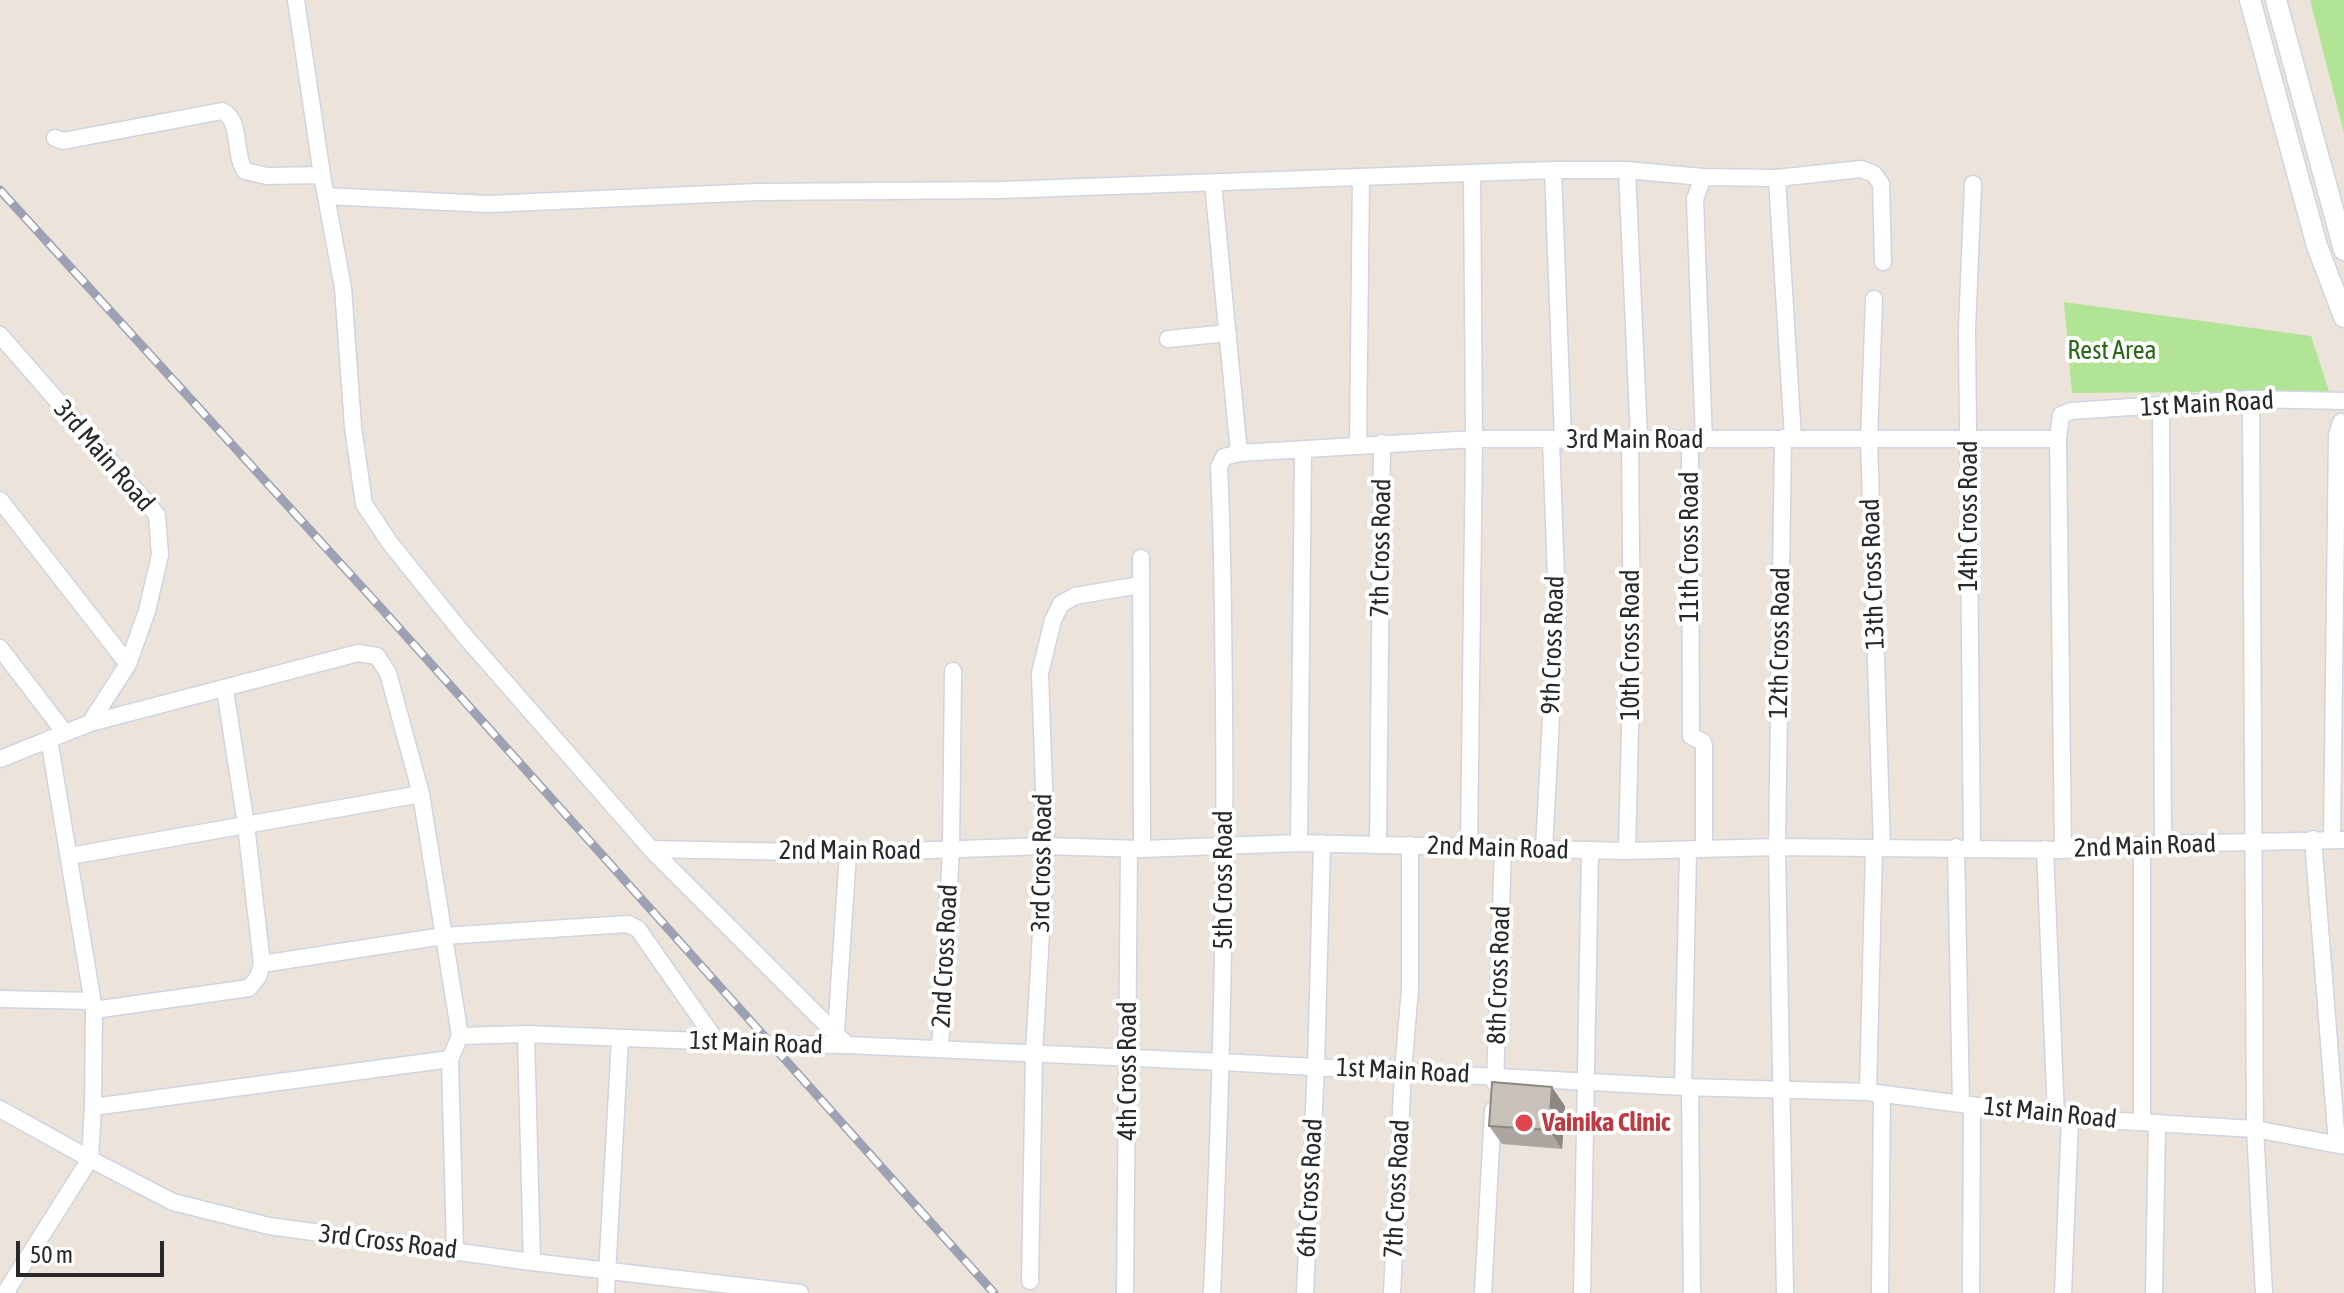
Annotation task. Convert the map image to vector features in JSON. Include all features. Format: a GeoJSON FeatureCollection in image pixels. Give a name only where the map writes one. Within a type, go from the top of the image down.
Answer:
{"type":"FeatureCollection","features":[{"type":"Feature","properties":{"kind":"street"},"geometry":{"type":"LineString","coordinates":[[296,0],[322,175],[343,288],[353,427],[364,504],[390,543],[464,635],[651,849],[842,1038]]}},
{"type":"Feature","properties":{"kind":"street"},"geometry":{"type":"LineString","coordinates":[[2250,0],[2317,246],[2344,317]]}},
{"type":"Feature","properties":{"kind":"street"},"geometry":{"type":"LineString","coordinates":[[2276,0],[2344,250]]}},
{"type":"Feature","properties":{"kind":"street"},"geometry":{"type":"LineString","coordinates":[[55,138],[63,141],[222,111],[229,113],[233,120],[239,162],[245,171],[267,176],[322,175]]}},
{"type":"Feature","properties":{"kind":"street"},"geometry":{"type":"LineString","coordinates":[[326,196],[488,204],[757,192],[1001,190],[1553,170],[1627,170],[1703,177],[1777,178],[1861,169],[1874,174],[1881,184],[1883,262]]}},
{"type":"Feature","properties":{"kind":"street","name":"9th Cross Road"},"geometry":{"type":"LineString","coordinates":[[1544,849],[1557,606],[1559,326],[1553,170]]}},
{"type":"Feature","properties":{"kind":"street","name":"10th Cross Road"},"geometry":{"type":"LineString","coordinates":[[1627,170],[1635,439],[1627,851]]}},
{"type":"Feature","properties":{"kind":"street"},"geometry":{"type":"LineString","coordinates":[[1469,847],[1474,439],[1472,173]]}},
{"type":"Feature","properties":{"kind":"street","name":"11th Cross Road"},"geometry":{"type":"LineString","coordinates":[[1696,850],[1704,746],[1703,742],[1691,736],[1697,440],[1695,199],[1703,177]]}},
{"type":"Feature","properties":{"kind":"street"},"geometry":{"type":"LineString","coordinates":[[1358,444],[1361,178]]}},
{"type":"Feature","properties":{"kind":"street","name":"12th Cross Road"},"geometry":{"type":"LineString","coordinates":[[1777,178],[1786,317],[1788,438],[1777,847],[1785,1293]]}},
{"type":"Feature","properties":{"kind":"street"},"geometry":{"type":"LineString","coordinates":[[1213,183],[1239,453]]}},
{"type":"Feature","properties":{"kind":"street","name":"14th Cross Road"},"geometry":{"type":"LineString","coordinates":[[1971,1293],[1964,848],[1967,329],[1973,184]]}},
{"type":"Feature","properties":{"kind":"street","name":"13th Cross Road"},"geometry":{"type":"LineString","coordinates":[[1874,299],[1869,440],[1878,848],[1875,1093],[1880,1293]]}},
{"type":"Feature","properties":{"kind":"street"},"geometry":{"type":"LineString","coordinates":[[1168,339],[1228,333]]}},
{"type":"Feature","properties":{"kind":"street","name":"3rd Main Road"},"geometry":{"type":"LineString","coordinates":[[0,335],[157,515],[160,555],[147,611],[128,664],[90,723]]}},
{"type":"Feature","properties":{"kind":"street"},"geometry":{"type":"LineString","coordinates":[[2251,399],[2255,1129],[2264,1293]]}},
{"type":"Feature","properties":{"kind":"street","name":"1st Main Road"},"geometry":{"type":"LineString","coordinates":[[2058,439],[2061,415],[2071,411],[2251,399],[2344,401]]}},
{"type":"Feature","properties":{"kind":"street"},"geometry":{"type":"LineString","coordinates":[[2161,405],[2163,844]]}},
{"type":"Feature","properties":{"kind":"street"},"geometry":{"type":"LineString","coordinates":[[2338,840],[2337,435],[2343,420]]}},
{"type":"Feature","properties":{"kind":"street","name":"3rd Main Road"},"geometry":{"type":"LineString","coordinates":[[1239,453],[1474,439],[2058,439]]}},
{"type":"Feature","properties":{"kind":"street"},"geometry":{"type":"LineString","coordinates":[[2058,439],[2063,850]]}},
{"type":"Feature","properties":{"kind":"street","name":"7th Cross Road"},"geometry":{"type":"LineString","coordinates":[[1378,845],[1382,443]]}},
{"type":"Feature","properties":{"kind":"street"},"geometry":{"type":"LineString","coordinates":[[1299,843],[1303,449]]}},
{"type":"Feature","properties":{"kind":"street","name":"5th Cross Road"},"geometry":{"type":"LineString","coordinates":[[1212,1293],[1222,1062],[1226,846],[1223,535],[1219,467],[1224,457],[1239,453]]}},
{"type":"Feature","properties":{"kind":"street"},"geometry":{"type":"LineString","coordinates":[[0,500],[128,664]]}},
{"type":"Feature","properties":{"kind":"street","name":"4th Cross Road"},"geometry":{"type":"LineString","coordinates":[[1125,1293],[1141,558]]}},
{"type":"Feature","properties":{"kind":"street","name":"3rd Cross Road"},"geometry":{"type":"LineString","coordinates":[[1030,1281],[1034,1054],[1046,846],[1040,673],[1053,620],[1061,604],[1075,596],[1140,585]]}},
{"type":"Feature","properties":{"kind":"street"},"geometry":{"type":"LineString","coordinates":[[0,648],[57,736],[70,856],[93,1006],[90,1159],[7,1290]]}},
{"type":"Feature","properties":{"kind":"street"},"geometry":{"type":"LineString","coordinates":[[0,759],[90,723],[358,653],[377,656],[388,673],[421,794],[460,1036],[450,1059],[455,1250]]}},
{"type":"Feature","properties":{"kind":"street","name":"2nd Cross Road"},"geometry":{"type":"LineString","coordinates":[[940,1049],[951,850],[953,671]]}},
{"type":"Feature","properties":{"kind":"street"},"geometry":{"type":"LineString","coordinates":[[0,999],[93,1006],[249,988],[258,977],[262,964],[246,825],[225,690]]}},
{"type":"Feature","properties":{"kind":"street"},"geometry":{"type":"LineString","coordinates":[[70,856],[421,794]]}},
{"type":"Feature","properties":{"kind":"street"},"geometry":{"type":"LineString","coordinates":[[2313,839],[2340,1145]]}},
{"type":"Feature","properties":{"kind":"street","name":"2nd Main Road"},"geometry":{"type":"LineString","coordinates":[[651,849],[848,853],[1046,846],[1136,849],[1322,843],[1627,851],[1777,847],[2063,850],[2338,840]]}},
{"type":"Feature","properties":{"kind":"street","name":"6th Cross Road"},"geometry":{"type":"LineString","coordinates":[[1305,1293],[1316,1067],[1322,843]]}},
{"type":"Feature","properties":{"kind":"street","name":"7th Cross Road"},"geometry":{"type":"LineString","coordinates":[[1392,1293],[1410,989],[1410,845]]}},
{"type":"Feature","properties":{"kind":"street"},"geometry":{"type":"LineString","coordinates":[[2142,846],[2154,1293]]}},
{"type":"Feature","properties":{"kind":"street","name":"8th Cross Road"},"geometry":{"type":"LineString","coordinates":[[1483,1293],[1503,849]]}},
{"type":"Feature","properties":{"kind":"street"},"geometry":{"type":"LineString","coordinates":[[2045,849],[2063,1117],[2063,1293]]}},
{"type":"Feature","properties":{"kind":"street"},"geometry":{"type":"LineString","coordinates":[[1582,1293],[1590,850]]}},
{"type":"Feature","properties":{"kind":"street"},"geometry":{"type":"LineString","coordinates":[[1692,1293],[1686,1087],[1696,850]]}},
{"type":"Feature","properties":{"kind":"street"},"geometry":{"type":"LineString","coordinates":[[842,1038],[848,853]]}},
{"type":"Feature","properties":{"kind":"street"},"geometry":{"type":"LineString","coordinates":[[262,964],[443,936],[628,924],[638,929],[717,1042]]}},
{"type":"Feature","properties":{"kind":"street"},"geometry":{"type":"LineString","coordinates":[[526,1034],[532,1262]]}},
{"type":"Feature","properties":{"kind":"street","name":"1st Main Road"},"geometry":{"type":"LineString","coordinates":[[460,1036],[526,1034],[717,1042],[842,1038],[940,1049],[1686,1087],[1875,1093],[2063,1117],[2255,1129],[2340,1145]]}},
{"type":"Feature","properties":{"kind":"street"},"geometry":{"type":"LineString","coordinates":[[606,1293],[620,1038]]}},
{"type":"Feature","properties":{"kind":"street"},"geometry":{"type":"LineString","coordinates":[[93,1107],[450,1059]]}},
{"type":"Feature","properties":{"kind":"street","name":"3rd Cross Road"},"geometry":{"type":"LineString","coordinates":[[0,1109],[173,1202],[269,1226],[743,1290],[800,1293]]}},
{"type":"Feature","properties":{"kind":"green space"},"geometry":{"type":"Polygon","coordinates":[[[2310,0],[2344,0],[2344,133],[2310,0]]]}},
{"type":"Feature","properties":{"kind":"green space","name":"Rest Area"},"geometry":{"type":"Polygon","coordinates":[[[2064,302],[2311,336],[2329,391],[2072,393],[2064,302]]]}},
{"type":"Feature","properties":{"kind":"building"},"geometry":{"type":"Polygon","coordinates":[[[1492,1082],[1552,1087],[1549,1130],[1489,1126],[1492,1082]]]}},
{"type":"Feature","properties":{"kind":"railway"},"geometry":{"type":"LineString","coordinates":[[0,190],[381,608],[994,1293]]}},
{"type":"Feature","properties":{"kind":"place","name":"Vainika Clinic"},"geometry":{"type":"Point","coordinates":[1524,1123]}}]}
